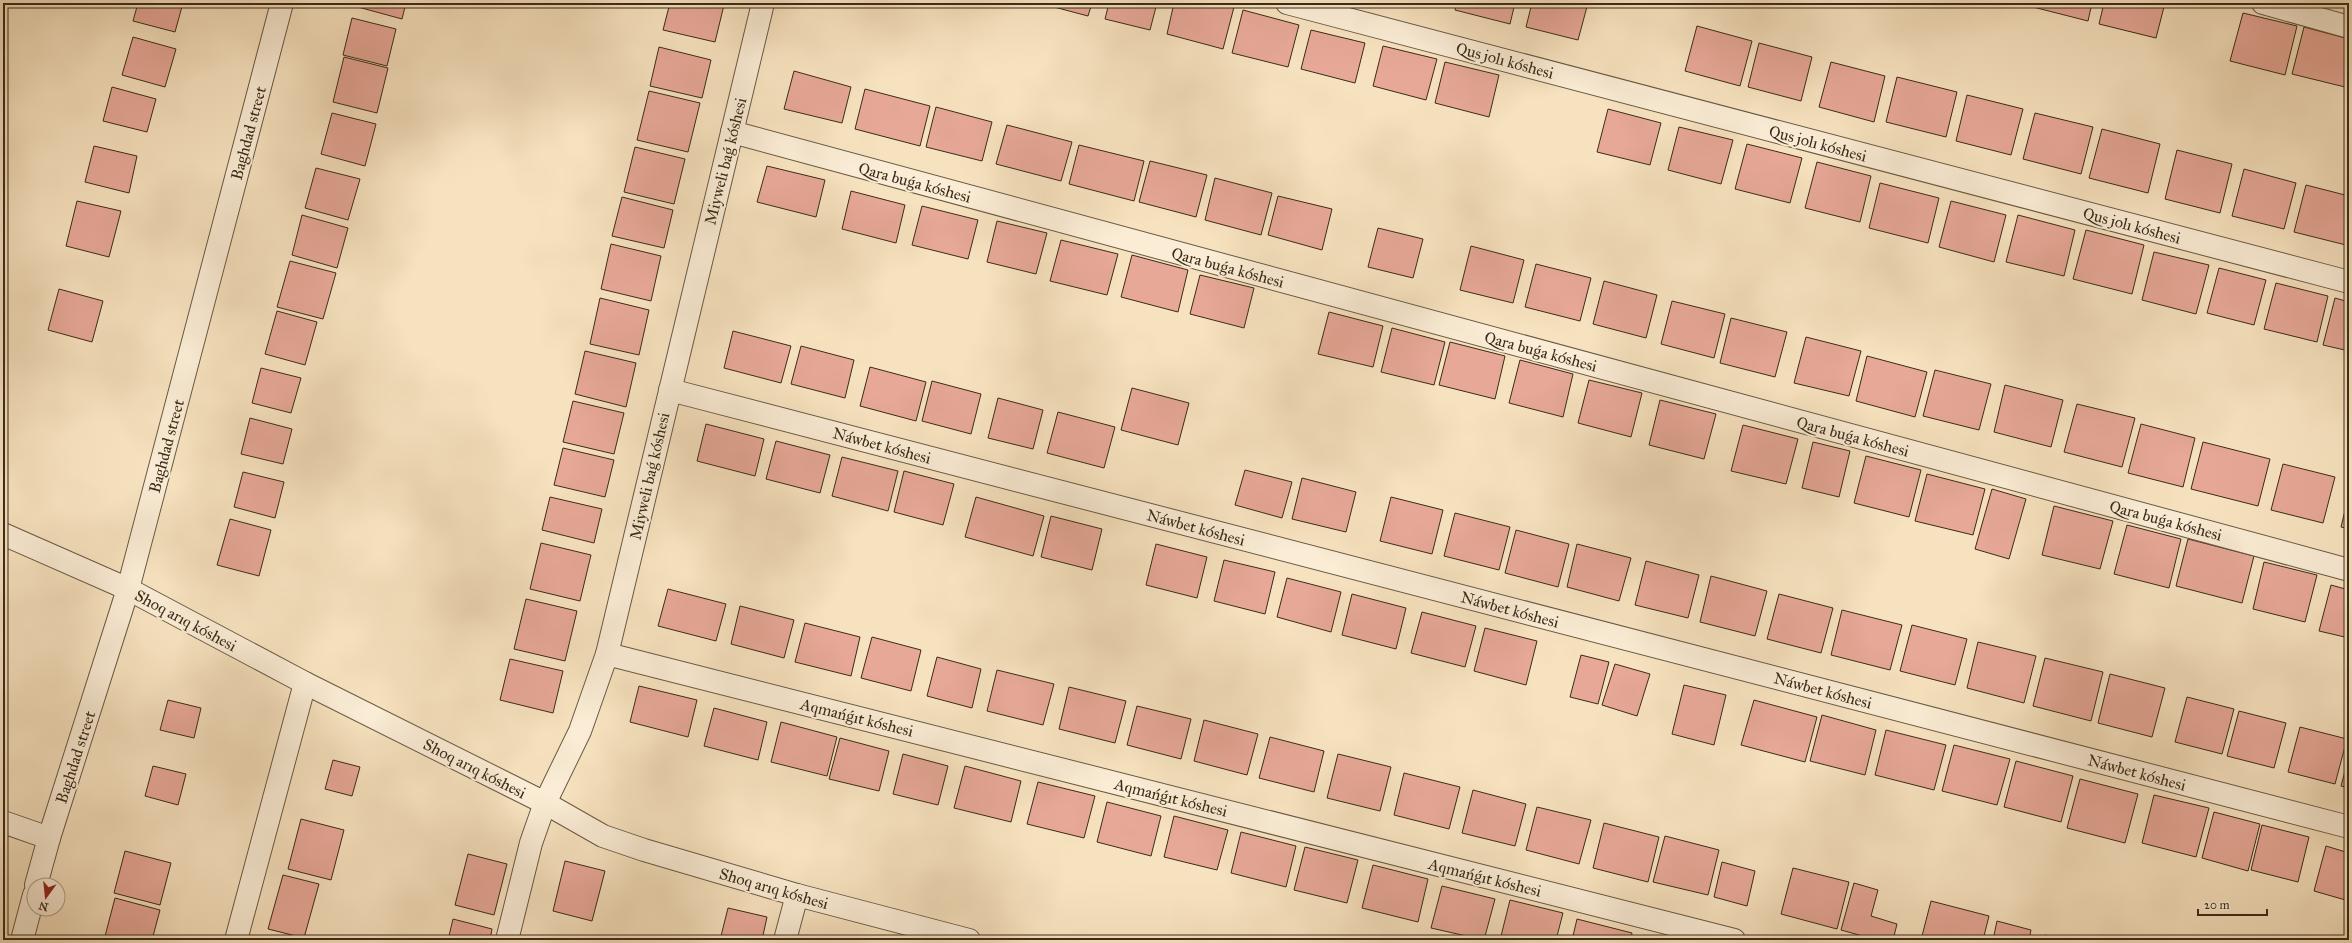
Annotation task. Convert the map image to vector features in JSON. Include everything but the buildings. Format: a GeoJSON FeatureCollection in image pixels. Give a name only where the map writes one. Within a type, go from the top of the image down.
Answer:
{"type":"FeatureCollection","features":[{"type":"Feature","properties":{"kind":"street","name":"Baghdad street"},"geometry":{"type":"LineString","coordinates":[[38,877],[49,838],[128,589],[282,3]]}},
{"type":"Feature","properties":{"kind":"street","name":"Miyweli baǵ kóshesi"},"geometry":{"type":"LineString","coordinates":[[507,940],[531,844],[545,803],[580,731],[607,654],[763,3]]}},
{"type":"Feature","properties":{"kind":"street","name":"Qus jolı kóshesi"},"geometry":{"type":"LineString","coordinates":[[1288,3],[2349,282]]}},
{"type":"Feature","properties":{"kind":"street"},"geometry":{"type":"LineString","coordinates":[[2263,3],[2349,27]]}},
{"type":"Feature","properties":{"kind":"street","name":"Qara buǵa kóshesi"},"geometry":{"type":"LineString","coordinates":[[732,132],[2349,570]]}},
{"type":"Feature","properties":{"kind":"street","name":"Náwbet kóshesi"},"geometry":{"type":"LineString","coordinates":[[670,390],[2349,827]]}},
{"type":"Feature","properties":{"kind":"street","name":"Shoq arıq kóshesi"},"geometry":{"type":"LineString","coordinates":[[3,534],[128,589],[304,682],[545,803],[602,836],[644,850],[797,895],[969,940]]}},
{"type":"Feature","properties":{"kind":"street","name":"Aqmańǵıt kóshesi"},"geometry":{"type":"LineString","coordinates":[[607,654],[1734,940]]}},
{"type":"Feature","properties":{"kind":"street"},"geometry":{"type":"LineString","coordinates":[[236,940],[304,682]]}},
{"type":"Feature","properties":{"kind":"street"},"geometry":{"type":"LineString","coordinates":[[3,822],[49,838]]}},
{"type":"Feature","properties":{"kind":"street"},"geometry":{"type":"LineString","coordinates":[[785,940],[797,895]]}},
{"type":"Feature","properties":{"kind":"street"},"geometry":{"type":"LineString","coordinates":[[22,940],[28,917]]}}]}
